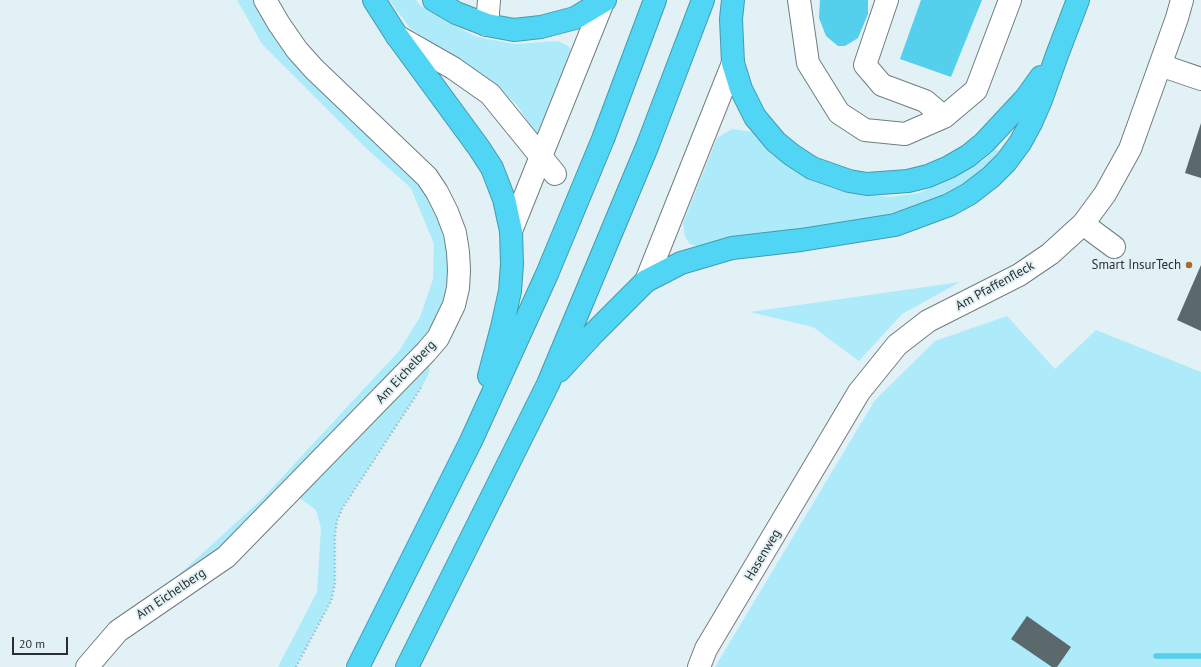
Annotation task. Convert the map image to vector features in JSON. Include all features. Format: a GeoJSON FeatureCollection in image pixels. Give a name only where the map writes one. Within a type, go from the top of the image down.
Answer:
{"type":"FeatureCollection","features":[{"type":"Feature","properties":{"kind":"highway"},"geometry":{"type":"LineString","coordinates":[[374,0],[397,36],[479,148],[492,168],[504,199],[510,231],[512,264],[510,291],[471,441]]}},
{"type":"Feature","properties":{"kind":"highway"},"geometry":{"type":"LineString","coordinates":[[434,0],[456,13],[487,25],[514,30],[542,28],[574,18],[604,1]]}},
{"type":"Feature","properties":{"kind":"highway"},"geometry":{"type":"LineString","coordinates":[[358,667],[471,441],[547,274],[606,132],[655,0]]}},
{"type":"Feature","properties":{"kind":"highway"},"geometry":{"type":"LineString","coordinates":[[407,667],[548,384],[647,147],[703,0]]}},
{"type":"Feature","properties":{"kind":"highway"},"geometry":{"type":"LineString","coordinates":[[733,0],[731,19],[733,63],[741,89],[755,117],[776,142],[812,168],[838,177],[867,184],[887,184],[928,176],[949,167],[968,156],[984,143],[1026,98],[1057,54]]}},
{"type":"Feature","properties":{"kind":"highway"},"geometry":{"type":"LineString","coordinates":[[548,384],[593,334],[646,281],[681,263],[732,248],[801,240],[895,225],[949,205],[969,194],[991,177],[1006,162],[1020,143],[1041,100],[1078,0]]}},
{"type":"Feature","properties":{"kind":"street","name":"Am Eichelberg"},"geometry":{"type":"LineString","coordinates":[[87,667],[118,631],[226,557],[426,352],[438,338],[454,305],[460,270],[458,252],[455,233],[437,192],[427,177],[314,69],[297,50],[265,0]]}},
{"type":"Feature","properties":{"kind":"street"},"geometry":{"type":"LineString","coordinates":[[487,25],[489,0]]}},
{"type":"Feature","properties":{"kind":"street"},"geometry":{"type":"LineString","coordinates":[[799,0],[808,63],[839,113],[865,130],[905,134],[944,118],[976,90],[1010,0]]}},
{"type":"Feature","properties":{"kind":"street"},"geometry":{"type":"LineString","coordinates":[[887,0],[865,65],[882,85],[925,101],[944,118]]}},
{"type":"Feature","properties":{"kind":"street","name":"Am Pfaffenfleck"},"geometry":{"type":"LineString","coordinates":[[829,444],[859,392],[897,345],[928,321],[1019,275],[1050,254],[1083,224],[1105,194],[1130,149],[1177,18],[1182,0]]}},
{"type":"Feature","properties":{"kind":"street"},"geometry":{"type":"LineString","coordinates":[[510,231],[604,1]]}},
{"type":"Feature","properties":{"kind":"street"},"geometry":{"type":"LineString","coordinates":[[397,36],[453,68],[490,94],[555,174]]}},
{"type":"Feature","properties":{"kind":"street"},"geometry":{"type":"LineString","coordinates":[[646,281],[733,63]]}},
{"type":"Feature","properties":{"kind":"street"},"geometry":{"type":"LineString","coordinates":[[1160,65],[1201,79]]}},
{"type":"Feature","properties":{"kind":"street"},"geometry":{"type":"LineString","coordinates":[[1083,224],[1114,248]]}},
{"type":"Feature","properties":{"kind":"street","name":"Hasenweg"},"geometry":{"type":"LineString","coordinates":[[699,667],[706,649],[829,444]]}},
{"type":"Feature","properties":{"kind":"path"},"geometry":{"type":"LineString","coordinates":[[296,667],[331,601],[335,584],[335,536],[337,521],[342,509],[423,385]]}},
{"type":"Feature","properties":{"kind":"shaded area"},"geometry":{"type":"Polygon","coordinates":[[[237,0],[265,0],[427,177],[459,270],[427,352],[430,364],[429,373],[423,385],[342,509],[337,521],[335,536],[335,584],[331,601],[296,667],[278,667],[317,592],[321,528],[316,510],[290,491],[226,557],[172,581],[261,500],[399,351],[420,317],[433,279],[434,244],[411,188],[368,150],[262,44],[237,0]]]}},
{"type":"Feature","properties":{"kind":"shaded area"},"geometry":{"type":"Polygon","coordinates":[[[389,0],[416,0],[420,5],[447,22],[477,37],[515,44],[558,41],[568,46],[572,51],[540,137],[537,135],[517,105],[490,81],[410,28],[389,0]]]}},
{"type":"Feature","properties":{"kind":"shaded area"},"geometry":{"type":"Polygon","coordinates":[[[732,129],[752,132],[770,153],[813,181],[840,191],[890,197],[920,193],[982,161],[995,150],[999,150],[982,171],[945,198],[905,213],[702,248],[690,244],[685,237],[683,223],[717,138],[732,129]]]}},
{"type":"Feature","properties":{"kind":"shaded area"},"geometry":{"type":"Polygon","coordinates":[[[960,282],[902,314],[859,361],[813,327],[750,312],[960,282]]]}},
{"type":"Feature","properties":{"kind":"shaded area"},"geometry":{"type":"Polygon","coordinates":[[[1007,316],[1055,369],[1096,330],[1201,372],[1201,667],[715,667],[875,400],[935,341],[1007,316]]]}},
{"type":"Feature","properties":{"kind":"water"},"geometry":{"type":"Polygon","coordinates":[[[820,0],[868,0],[868,14],[858,38],[845,46],[838,46],[826,36],[819,18],[820,0]]]}},
{"type":"Feature","properties":{"kind":"water"},"geometry":{"type":"Polygon","coordinates":[[[921,0],[982,0],[951,77],[900,59],[921,0]]]}},
{"type":"Feature","properties":{"kind":"building"},"geometry":{"type":"Polygon","coordinates":[[[1201,123],[1201,178],[1185,173],[1201,123]]]}},
{"type":"Feature","properties":{"kind":"building"},"geometry":{"type":"Polygon","coordinates":[[[1201,265],[1201,331],[1177,320],[1201,265]]]}},
{"type":"Feature","properties":{"kind":"building"},"geometry":{"type":"Polygon","coordinates":[[[1027,616],[1071,647],[1057,667],[1052,667],[1011,639],[1027,616]]]}},
{"type":"Feature","properties":{"kind":"waterway"},"geometry":{"type":"LineString","coordinates":[[1156,656],[1201,656]]}},
{"type":"Feature","properties":{"kind":"place","name":"Smart InsurTech"},"geometry":{"type":"Point","coordinates":[1189,265]}}]}
